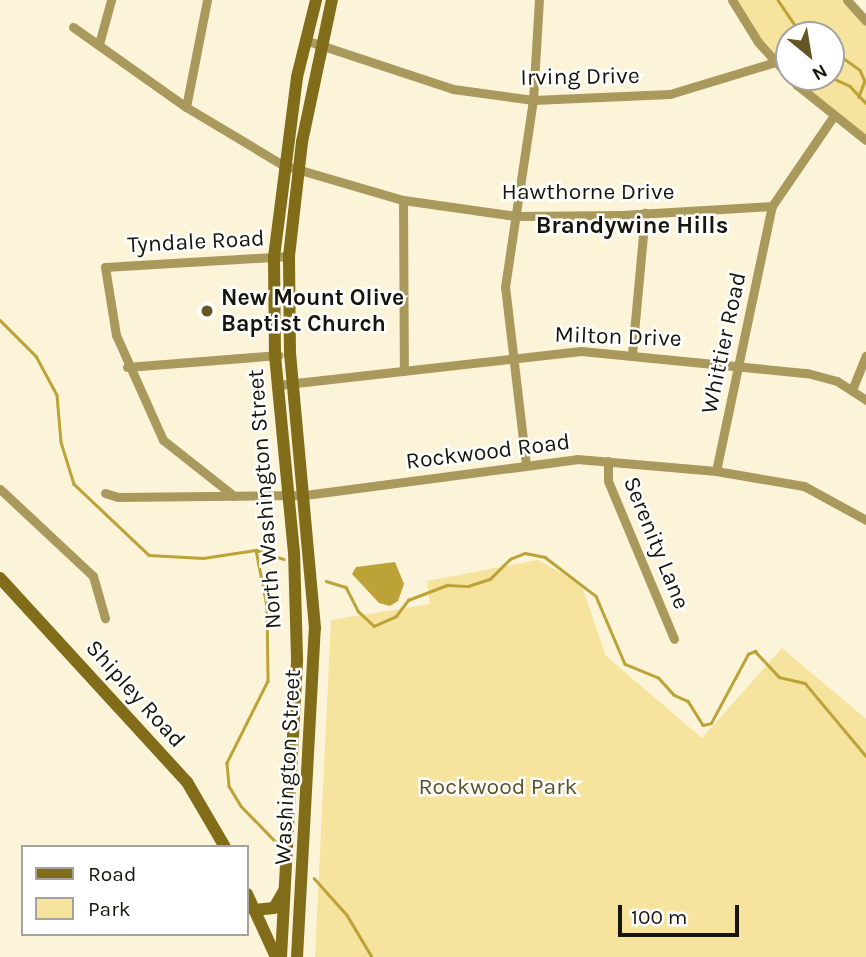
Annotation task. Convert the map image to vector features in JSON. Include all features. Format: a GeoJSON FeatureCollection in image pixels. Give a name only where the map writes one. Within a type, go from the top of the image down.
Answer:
{"type":"FeatureCollection","features":[{"type":"Feature","properties":{"kind":"main road","name":"North Washington Street"},"geometry":{"type":"LineString","coordinates":[[279,957],[287,878],[298,658],[289,494],[275,355],[274,257],[283,165],[305,40],[316,0]]}},
{"type":"Feature","properties":{"kind":"main road","name":"North Washington Street"},"geometry":{"type":"LineString","coordinates":[[305,495],[290,354],[289,256],[298,169],[319,44],[332,0]]}},
{"type":"Feature","properties":{"kind":"main road","name":"Washington Street"},"geometry":{"type":"LineString","coordinates":[[297,957],[315,670],[305,495]]}},
{"type":"Feature","properties":{"kind":"main road","name":"Shipley Road"},"geometry":{"type":"LineString","coordinates":[[0,578],[187,782],[224,845]]}},
{"type":"Feature","properties":{"kind":"main road"},"geometry":{"type":"LineString","coordinates":[[254,910],[277,906],[287,878]]}},
{"type":"Feature","properties":{"kind":"main road"},"geometry":{"type":"LineString","coordinates":[[248,896],[279,957]]}},
{"type":"Feature","properties":{"kind":"street"},"geometry":{"type":"LineString","coordinates":[[99,44],[111,0]]}},
{"type":"Feature","properties":{"kind":"street"},"geometry":{"type":"LineString","coordinates":[[186,107],[207,0]]}},
{"type":"Feature","properties":{"kind":"street"},"geometry":{"type":"LineString","coordinates":[[526,465],[505,287],[533,100],[540,0]]}},
{"type":"Feature","properties":{"kind":"street"},"geometry":{"type":"LineString","coordinates":[[732,0],[775,62]]}},
{"type":"Feature","properties":{"kind":"street"},"geometry":{"type":"LineString","coordinates":[[847,0],[866,21]]}},
{"type":"Feature","properties":{"kind":"street","name":"Hawthorne Drive"},"geometry":{"type":"LineString","coordinates":[[73,27],[186,107],[283,165],[403,200],[516,216],[645,214],[772,206]]}},
{"type":"Feature","properties":{"kind":"street","name":"Irving Drive"},"geometry":{"type":"LineString","coordinates":[[305,40],[453,89],[533,100],[670,94],[775,62]]}},
{"type":"Feature","properties":{"kind":"street"},"geometry":{"type":"LineString","coordinates":[[806,91],[833,117],[866,140]]}},
{"type":"Feature","properties":{"kind":"street","name":"Whittier Road"},"geometry":{"type":"LineString","coordinates":[[716,471],[772,206],[833,117]]}},
{"type":"Feature","properties":{"kind":"street"},"geometry":{"type":"LineString","coordinates":[[403,200],[404,371]]}},
{"type":"Feature","properties":{"kind":"street"},"geometry":{"type":"LineString","coordinates":[[632,354],[645,214]]}},
{"type":"Feature","properties":{"kind":"street","name":"Tyndale Road"},"geometry":{"type":"LineString","coordinates":[[127,367],[111,319],[105,267],[289,256]]}},
{"type":"Feature","properties":{"kind":"street","name":"Milton Drive"},"geometry":{"type":"LineString","coordinates":[[278,384],[563,351],[632,354],[826,376],[866,400]]}},
{"type":"Feature","properties":{"kind":"street"},"geometry":{"type":"LineString","coordinates":[[234,496],[163,440],[127,367],[290,354]]}},
{"type":"Feature","properties":{"kind":"street"},"geometry":{"type":"LineString","coordinates":[[852,390],[866,356]]}},
{"type":"Feature","properties":{"kind":"street","name":"Rockwood Road"},"geometry":{"type":"LineString","coordinates":[[105,493],[118,497],[305,495],[577,459],[716,471],[804,486],[866,520]]}},
{"type":"Feature","properties":{"kind":"street","name":"Serenity Lane"},"geometry":{"type":"LineString","coordinates":[[608,461],[608,481],[674,639]]}},
{"type":"Feature","properties":{"kind":"street"},"geometry":{"type":"LineString","coordinates":[[0,489],[93,576],[105,618]]}},
{"type":"Feature","properties":{"kind":"green space"},"geometry":{"type":"Polygon","coordinates":[[[732,0],[847,0],[866,21],[866,140],[805,91],[845,91],[845,21],[775,21],[775,61],[758,42],[732,0]]]}},
{"type":"Feature","properties":{"kind":"green space","name":"Rockwood Park"},"geometry":{"type":"Polygon","coordinates":[[[538,560],[581,584],[606,656],[702,738],[782,648],[866,719],[866,957],[315,957],[331,620],[430,604],[427,581],[538,560]]]}},
{"type":"Feature","properties":{"kind":"shaded area"},"geometry":{"type":"Polygon","coordinates":[[[395,562],[404,584],[398,601],[390,606],[379,603],[352,574],[356,567],[395,562]]]}},
{"type":"Feature","properties":{"kind":"waterway"},"geometry":{"type":"LineString","coordinates":[[778,0],[792,21]]}},
{"type":"Feature","properties":{"kind":"waterway"},"geometry":{"type":"LineString","coordinates":[[845,59],[860,70],[865,81],[859,97]]}},
{"type":"Feature","properties":{"kind":"waterway"},"geometry":{"type":"LineString","coordinates":[[845,84],[866,103]]}},
{"type":"Feature","properties":{"kind":"waterway"},"geometry":{"type":"LineString","coordinates":[[0,320],[36,356],[57,395],[61,442],[74,484],[149,555],[203,558],[256,550],[267,606],[268,681],[227,763],[229,786],[241,806],[276,842]]}},
{"type":"Feature","properties":{"kind":"waterway"},"geometry":{"type":"LineString","coordinates":[[256,550],[284,559]]}},
{"type":"Feature","properties":{"kind":"waterway"},"geometry":{"type":"LineString","coordinates":[[326,581],[346,587],[358,611],[374,626],[396,616],[408,600],[447,585],[468,586],[490,579],[510,559],[525,553],[545,557],[596,596],[625,664],[658,677],[674,695],[688,701],[703,725],[711,723],[748,654],[755,651],[779,677],[805,683],[866,756]]}},
{"type":"Feature","properties":{"kind":"waterway"},"geometry":{"type":"LineString","coordinates":[[314,878],[347,915],[372,957]]}},
{"type":"Feature","properties":{"kind":"place","name":"New Mount Olive Baptist Church"},"geometry":{"type":"Point","coordinates":[207,311]}},
{"type":"Feature","properties":{"kind":"district","name":"Brandywine Hills"},"geometry":{"type":"Point","coordinates":[632,226]}}]}
